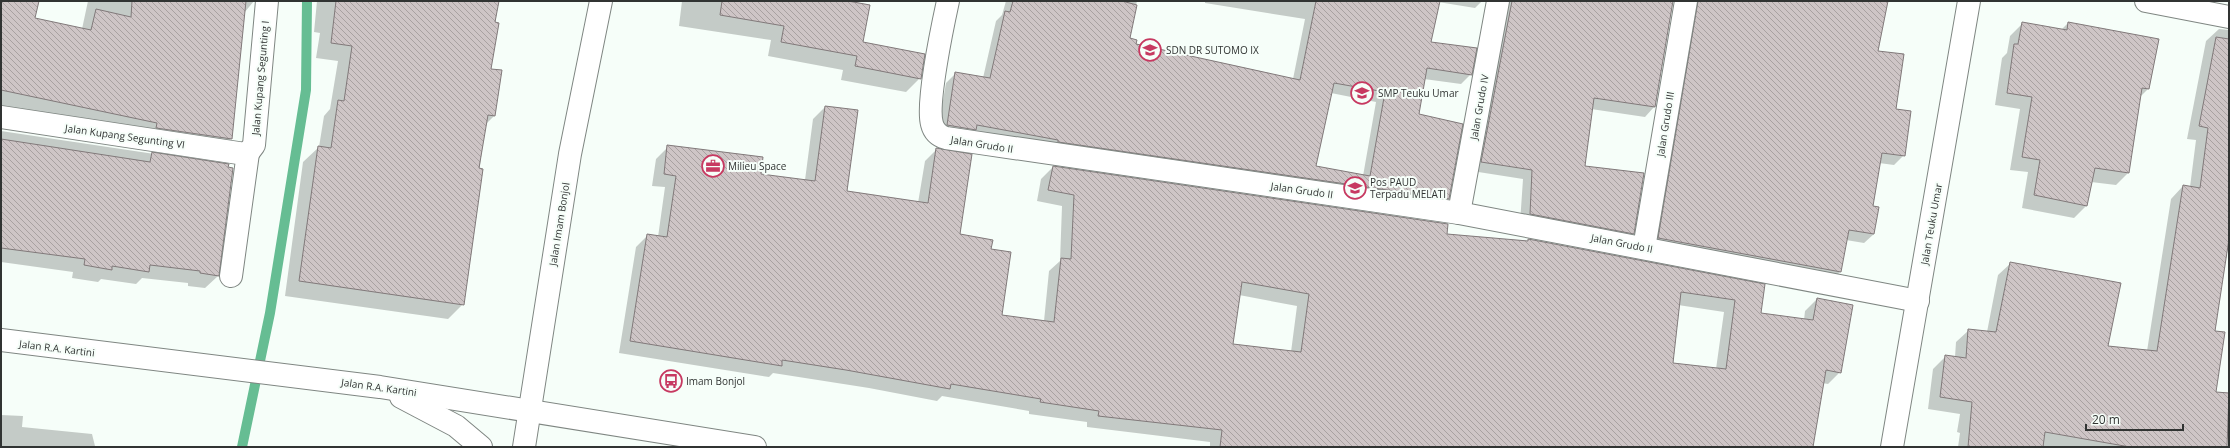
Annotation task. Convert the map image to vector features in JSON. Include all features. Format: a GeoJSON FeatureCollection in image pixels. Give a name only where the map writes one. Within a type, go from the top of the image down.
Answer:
{"type":"FeatureCollection","features":[{"type":"Feature","properties":{"kind":"street","name":"Jalan Kupang Segunting I"},"geometry":{"type":"LineString","coordinates":[[231,276],[248,153],[254,146],[267,1]]}},
{"type":"Feature","properties":{"kind":"street","name":"Jalan Imam Bonjol"},"geometry":{"type":"LineString","coordinates":[[524,447],[570,154],[601,1]]}},
{"type":"Feature","properties":{"kind":"street","name":"Jalan Grudo II"},"geometry":{"type":"LineString","coordinates":[[948,1],[932,99],[931,122],[935,131],[940,136],[958,141],[1459,213],[1918,301]]}},
{"type":"Feature","properties":{"kind":"street","name":"Jalan Grudo IV"},"geometry":{"type":"LineString","coordinates":[[1459,213],[1498,1]]}},
{"type":"Feature","properties":{"kind":"street","name":"Jalan Grudo III"},"geometry":{"type":"LineString","coordinates":[[1644,248],[1686,1]]}},
{"type":"Feature","properties":{"kind":"street","name":"Jalan Teuku Umar"},"geometry":{"type":"LineString","coordinates":[[1892,447],[1969,1]]}},
{"type":"Feature","properties":{"kind":"street"},"geometry":{"type":"LineString","coordinates":[[2146,1],[2229,17]]}},
{"type":"Feature","properties":{"kind":"street","name":"Jalan Kupang Segunting VI"},"geometry":{"type":"LineString","coordinates":[[1,117],[245,154],[248,153]]}},
{"type":"Feature","properties":{"kind":"street","name":"Jalan R.A. Kartini"},"geometry":{"type":"LineString","coordinates":[[1,340],[380,387],[755,447]]}},
{"type":"Feature","properties":{"kind":"street"},"geometry":{"type":"LineString","coordinates":[[380,387],[431,411],[456,426],[481,447]]}},
{"type":"Feature","properties":{"kind":"building"},"geometry":{"type":"Polygon","coordinates":[[[1,1],[39,1],[35,18],[91,30],[96,9],[131,17],[132,1],[246,1],[232,139],[156,128],[157,123],[1,90],[1,1]]]}},
{"type":"Feature","properties":{"kind":"building"},"geometry":{"type":"Polygon","coordinates":[[[336,1],[499,1],[495,22],[499,23],[491,69],[502,70],[495,116],[488,115],[479,168],[483,169],[464,305],[299,281],[318,146],[331,148],[338,100],[344,101],[352,46],[331,43],[336,1]]]}},
{"type":"Feature","properties":{"kind":"building"},"geometry":{"type":"Polygon","coordinates":[[[722,1],[848,1],[870,5],[863,42],[925,54],[921,79],[855,66],[857,56],[781,42],[784,26],[720,15],[722,1]]]}},
{"type":"Feature","properties":{"kind":"building"},"geometry":{"type":"Polygon","coordinates":[[[1013,1],[1122,1],[1137,5],[1130,38],[1137,40],[1136,44],[1300,80],[1316,1],[1440,1],[1431,42],[1477,48],[1472,75],[1427,68],[1419,114],[1463,124],[1449,199],[1058,142],[1058,140],[977,125],[976,130],[947,125],[955,72],[990,78],[1005,11],[1010,12],[1013,1]],[[1334,83],[1316,166],[1370,176],[1385,92],[1334,83]]]}},
{"type":"Feature","properties":{"kind":"building"},"geometry":{"type":"Polygon","coordinates":[[[1512,1],[1673,1],[1655,107],[1594,98],[1585,166],[1644,173],[1634,234],[1530,214],[1532,170],[1481,162],[1512,1]]]}},
{"type":"Feature","properties":{"kind":"building"},"geometry":{"type":"Polygon","coordinates":[[[1698,1],[1888,1],[1878,51],[1904,54],[1896,109],[1911,111],[1905,156],[1882,153],[1873,206],[1879,207],[1874,234],[1849,230],[1841,272],[1658,238],[1698,1]]]}},
{"type":"Feature","properties":{"kind":"building"},"geometry":{"type":"Polygon","coordinates":[[[2022,22],[2067,30],[2068,22],[2159,39],[2149,89],[2142,88],[2129,173],[2095,168],[2087,206],[2034,195],[2040,160],[2022,157],[2032,97],[2007,93],[2014,44],[2018,44],[2022,22]]]}},
{"type":"Feature","properties":{"kind":"building"},"geometry":{"type":"Polygon","coordinates":[[[2216,37],[2229,39],[2229,239],[2215,331],[2225,332],[2216,392],[2229,393],[2227,447],[2130,447],[2045,432],[2043,447],[1968,447],[1972,402],[1940,397],[1945,355],[1966,358],[1968,329],[1996,332],[2010,262],[2121,283],[2108,346],[2157,351],[2183,185],[2200,188],[2208,128],[2199,126],[2216,37]]]}},
{"type":"Feature","properties":{"kind":"building"},"geometry":{"type":"Polygon","coordinates":[[[825,106],[858,110],[847,191],[928,203],[936,148],[972,154],[960,234],[993,240],[991,249],[1011,252],[1002,315],[1054,322],[1061,258],[1071,259],[1074,195],[1048,190],[1053,166],[1448,224],[1447,234],[1528,241],[1528,239],[1765,284],[1761,313],[1813,320],[1817,298],[1853,305],[1841,373],[1826,370],[1813,447],[1220,447],[1222,430],[1098,416],[1099,411],[1040,402],[1041,399],[951,384],[950,389],[782,360],[782,366],[630,341],[647,234],[667,237],[676,176],[664,174],[667,145],[763,157],[761,174],[815,181],[825,106]],[[1242,282],[1233,344],[1301,352],[1309,294],[1242,282]],[[1681,292],[1673,363],[1726,369],[1735,300],[1681,292]]]}},
{"type":"Feature","properties":{"kind":"building"},"geometry":{"type":"Polygon","coordinates":[[[1,139],[150,162],[152,152],[229,164],[228,167],[233,168],[219,276],[200,273],[200,271],[150,265],[149,272],[112,266],[112,270],[84,265],[85,259],[1,248],[1,139]]]}},
{"type":"Feature","properties":{"kind":"waterway"},"geometry":{"type":"LineString","coordinates":[[242,447],[270,313],[306,90],[307,1]]}},
{"type":"Feature","properties":{"kind":"place","name":"SDN DR SUTOMO IX"},"geometry":{"type":"Point","coordinates":[1150,50]}},
{"type":"Feature","properties":{"kind":"place","name":"SMP Teuku Umar"},"geometry":{"type":"Point","coordinates":[1362,93]}},
{"type":"Feature","properties":{"kind":"place","name":"Milieu Space"},"geometry":{"type":"Point","coordinates":[713,166]}},
{"type":"Feature","properties":{"kind":"place","name":"Pos PAUD Terpadu MELATI"},"geometry":{"type":"Point","coordinates":[1355,188]}},
{"type":"Feature","properties":{"kind":"place","name":"Imam Bonjol"},"geometry":{"type":"Point","coordinates":[671,381]}}]}
